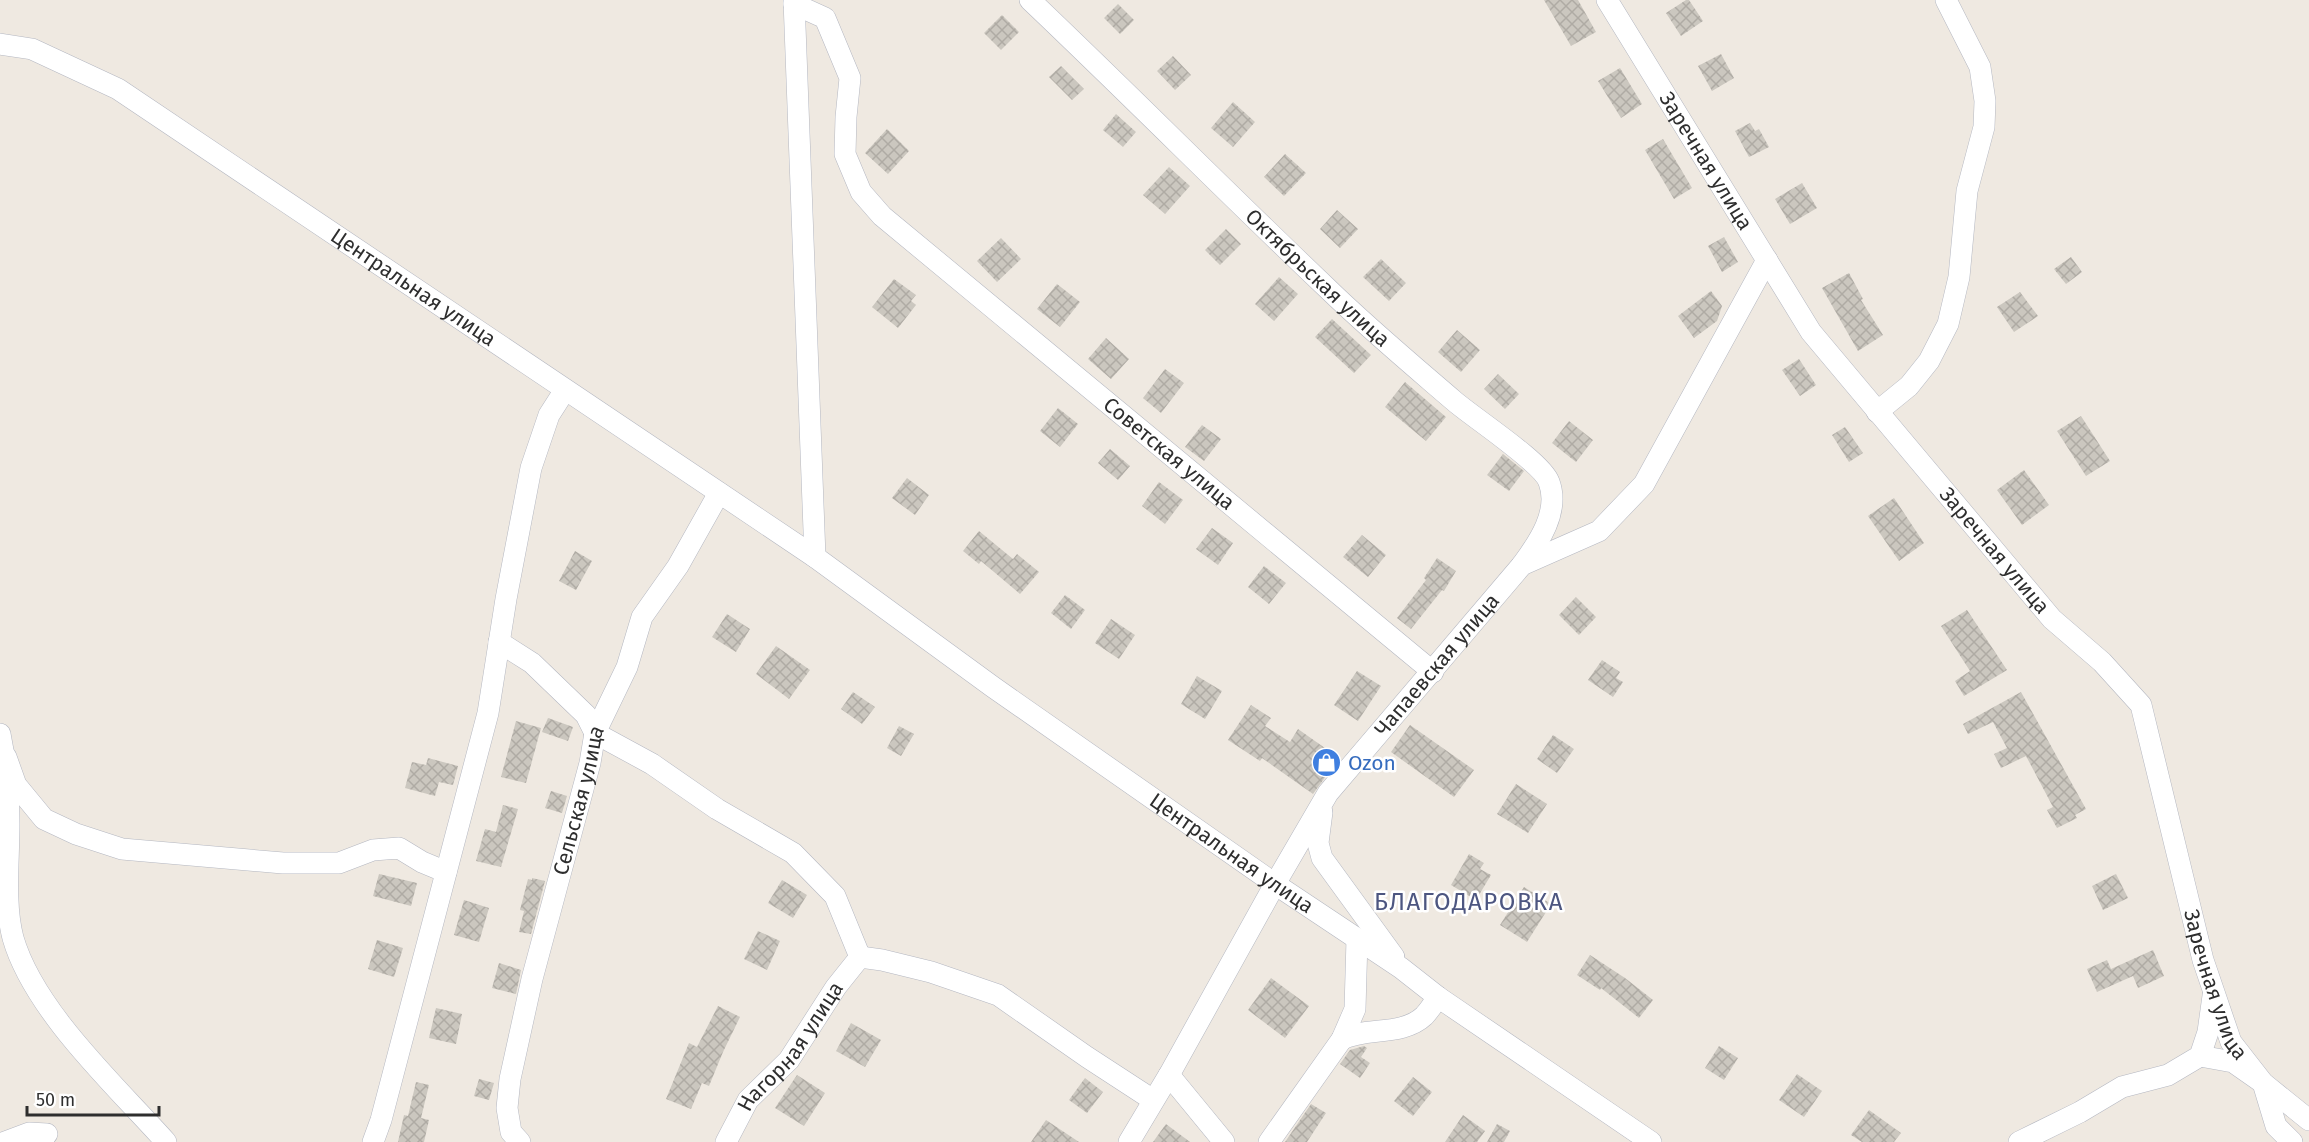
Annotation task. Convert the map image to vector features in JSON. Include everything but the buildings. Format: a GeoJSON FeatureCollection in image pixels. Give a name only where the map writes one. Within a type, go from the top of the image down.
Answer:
{"type":"FeatureCollection","features":[{"type":"Feature","properties":{"kind":"street","name":"Октябрьская улица"},"geometry":{"type":"LineString","coordinates":[[1030,0],[1327,288],[1470,415],[1530,459],[1549,481],[1552,506],[1541,539],[1522,565]]}},
{"type":"Feature","properties":{"kind":"street","name":"Заречная улица"},"geometry":{"type":"LineString","coordinates":[[1607,0],[1811,332],[2052,619],[2102,662],[2141,705],[2203,960],[2231,1042],[2263,1083],[2309,1120]]}},
{"type":"Feature","properties":{"kind":"street"},"geometry":{"type":"LineString","coordinates":[[1877,412],[1909,386],[1929,361],[1948,324],[1959,277],[1967,190],[1984,127],[1985,101],[1980,67],[1946,0]]}},
{"type":"Feature","properties":{"kind":"street"},"geometry":{"type":"LineString","coordinates":[[815,557],[794,2],[826,9]]}},
{"type":"Feature","properties":{"kind":"street","name":"Советская улица"},"geometry":{"type":"LineString","coordinates":[[826,9],[850,78],[845,154],[861,192],[882,216],[1433,672]]}},
{"type":"Feature","properties":{"kind":"street","name":"Центральная улица"},"geometry":{"type":"LineString","coordinates":[[0,44],[32,49],[118,89],[815,557],[1002,694],[1651,1142]]}},
{"type":"Feature","properties":{"kind":"street","name":"Чапаевская улица"},"geometry":{"type":"LineString","coordinates":[[1128,1142],[1169,1075],[1328,793],[1522,565],[1599,531],[1644,484],[1767,260]]}},
{"type":"Feature","properties":{"kind":"street"},"geometry":{"type":"LineString","coordinates":[[373,1142],[488,713],[531,468],[549,415],[565,390]]}},
{"type":"Feature","properties":{"kind":"street","name":"Сельская улица"},"geometry":{"type":"LineString","coordinates":[[516,1137],[507,1108],[510,1078],[532,979],[590,763],[595,733],[627,667],[642,617],[678,566],[719,493]]}},
{"type":"Feature","properties":{"kind":"street"},"geometry":{"type":"LineString","coordinates":[[499,642],[541,671],[586,715],[595,733],[652,764],[717,809],[793,853],[835,896],[860,957],[931,972],[998,995],[1153,1100]]}},
{"type":"Feature","properties":{"kind":"street"},"geometry":{"type":"LineString","coordinates":[[2,742],[16,785],[44,819],[76,834],[122,849],[284,863],[339,863],[373,850],[399,848],[422,862],[446,872]]}},
{"type":"Feature","properties":{"kind":"street"},"geometry":{"type":"LineString","coordinates":[[2,742],[9,825],[7,883],[13,938],[35,990],[89,1058],[166,1142]]}},
{"type":"Feature","properties":{"kind":"street"},"geometry":{"type":"LineString","coordinates":[[1328,793],[1319,822],[1318,843],[1322,858],[1401,968]]}},
{"type":"Feature","properties":{"kind":"street"},"geometry":{"type":"LineString","coordinates":[[1269,1142],[1342,1039],[1355,1009],[1357,939]]}},
{"type":"Feature","properties":{"kind":"street","name":"Нагорная улица"},"geometry":{"type":"LineString","coordinates":[[726,1142],[748,1100],[789,1060],[836,987],[860,957]]}},
{"type":"Feature","properties":{"kind":"street"},"geometry":{"type":"LineString","coordinates":[[2019,1142],[2080,1112],[2122,1087],[2168,1075],[2200,1056],[2208,1032],[2214,993]]}},
{"type":"Feature","properties":{"kind":"street"},"geometry":{"type":"LineString","coordinates":[[1342,1039],[1354,1033],[1384,1031],[1408,1024],[1423,1017],[1438,997]]}},
{"type":"Feature","properties":{"kind":"street"},"geometry":{"type":"LineString","coordinates":[[2200,1056],[2233,1062],[2263,1083],[2276,1126],[2292,1142]]}},
{"type":"Feature","properties":{"kind":"street"},"geometry":{"type":"LineString","coordinates":[[1169,1075],[1224,1142]]}},
{"type":"Feature","properties":{"kind":"street"},"geometry":{"type":"LineString","coordinates":[[5,1142],[29,1133],[47,1134]]}},
{"type":"Feature","properties":{"kind":"place","name":"Ozon"},"geometry":{"type":"Point","coordinates":[1327,763]}},
{"type":"Feature","properties":{"kind":"district","name":"БЛАГОДАРОВКА"},"geometry":{"type":"Point","coordinates":[1469,902]}}]}
